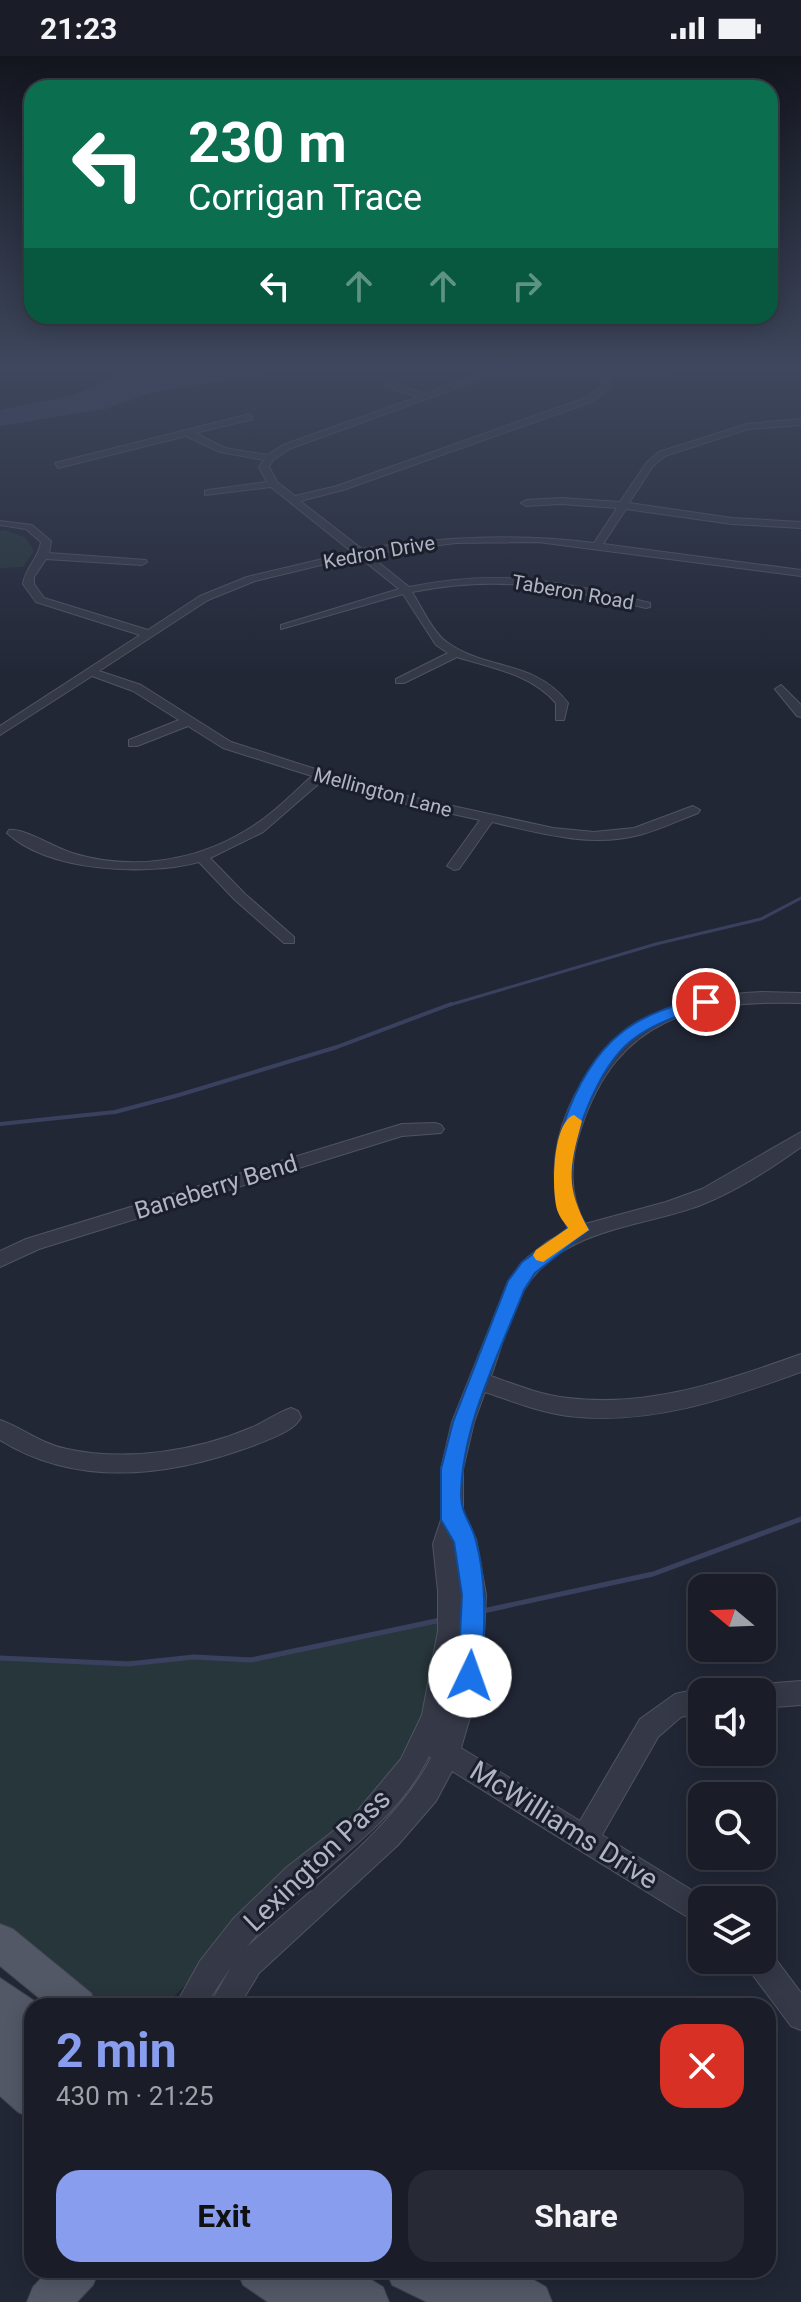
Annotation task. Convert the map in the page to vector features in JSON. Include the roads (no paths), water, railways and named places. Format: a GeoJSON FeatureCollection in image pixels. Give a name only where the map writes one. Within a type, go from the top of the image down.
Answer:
{"type":"FeatureCollection","features":[{"type":"Feature","properties":{"kind":"main road"},"geometry":{"type":"LineString","coordinates":[[0,1942],[68,1998]]}},
{"type":"Feature","properties":{"kind":"main road"},"geometry":{"type":"LineString","coordinates":[[0,1997],[24,2016]]}},
{"type":"Feature","properties":{"kind":"main road"},"geometry":{"type":"LineString","coordinates":[[0,2039],[24,2058]]}},
{"type":"Feature","properties":{"kind":"main road"},"geometry":{"type":"LineString","coordinates":[[0,2071],[24,2091]]}},
{"type":"Feature","properties":{"kind":"main road"},"geometry":{"type":"LineString","coordinates":[[47,2302],[70,2278]]}},
{"type":"Feature","properties":{"kind":"main road"},"geometry":{"type":"LineString","coordinates":[[270,2278],[305,2302]]}},
{"type":"Feature","properties":{"kind":"main road"},"geometry":{"type":"LineString","coordinates":[[329,2278],[368,2302]]}},
{"type":"Feature","properties":{"kind":"main road"},"geometry":{"type":"LineString","coordinates":[[424,2278],[473,2302]]}},
{"type":"Feature","properties":{"kind":"main road"},"geometry":{"type":"LineString","coordinates":[[489,2278],[531,2302]]}},
{"type":"Feature","properties":{"kind":"street"},"geometry":{"type":"LineString","coordinates":[[266,469],[273,484],[335,535],[363,552],[404,588],[405,593]]}},
{"type":"Feature","properties":{"kind":"street"},"geometry":{"type":"LineString","coordinates":[[292,500],[394,469]]}},
{"type":"Feature","properties":{"kind":"street"},"geometry":{"type":"LineString","coordinates":[[625,506],[647,469]]}},
{"type":"Feature","properties":{"kind":"street"},"geometry":{"type":"LineString","coordinates":[[208,493],[273,484]]}},
{"type":"Feature","properties":{"kind":"street"},"geometry":{"type":"LineString","coordinates":[[526,503],[575,501],[801,525]]}},
{"type":"Feature","properties":{"kind":"street"},"geometry":{"type":"LineString","coordinates":[[604,545],[629,510],[625,506]]}},
{"type":"Feature","properties":{"kind":"street"},"geometry":{"type":"LineString","coordinates":[[3,523],[36,530],[46,541],[45,556],[28,581],[29,588],[40,600],[147,633]]}},
{"type":"Feature","properties":{"kind":"street"},"geometry":{"type":"LineString","coordinates":[[335,535],[334,540],[350,555],[418,605],[434,638],[456,653],[541,683],[562,703],[560,717]]}},
{"type":"Feature","properties":{"kind":"street","name":"Kedron Drive"},"geometry":{"type":"LineString","coordinates":[[0,731],[190,605],[235,584],[363,552],[481,538],[604,545],[801,573]]}},
{"type":"Feature","properties":{"kind":"street"},"geometry":{"type":"LineString","coordinates":[[45,556],[142,562]]}},
{"type":"Feature","properties":{"kind":"street","name":"Taberon Road"},"geometry":{"type":"LineString","coordinates":[[285,627],[405,593],[468,581],[526,580],[646,605]]}},
{"type":"Feature","properties":{"kind":"street"},"geometry":{"type":"LineString","coordinates":[[400,681],[456,653]]}},
{"type":"Feature","properties":{"kind":"street","name":"Mellington Lane"},"geometry":{"type":"LineString","coordinates":[[90,672],[137,688],[186,722],[236,749],[320,776],[488,818],[594,836],[636,832],[693,810]]}},
{"type":"Feature","properties":{"kind":"street"},"geometry":{"type":"LineString","coordinates":[[781,689],[801,713]]}},
{"type":"Feature","properties":{"kind":"street"},"geometry":{"type":"LineString","coordinates":[[0,710],[22,716]]}},
{"type":"Feature","properties":{"kind":"street"},"geometry":{"type":"LineString","coordinates":[[133,743],[186,722]]}},
{"type":"Feature","properties":{"kind":"street"},"geometry":{"type":"LineString","coordinates":[[14,833],[58,856],[112,866],[157,864],[201,856],[249,835],[320,776]]}},
{"type":"Feature","properties":{"kind":"street"},"geometry":{"type":"LineString","coordinates":[[454,866],[488,818]]}},
{"type":"Feature","properties":{"kind":"street"},"geometry":{"type":"LineString","coordinates":[[201,856],[240,897],[289,940]]}},
{"type":"Feature","properties":{"kind":"street"},"geometry":{"type":"LineString","coordinates":[[579,1230],[567,1211],[562,1185],[564,1155],[582,1097],[602,1060],[628,1035],[673,1011],[740,997],[801,998]]}},
{"type":"Feature","properties":{"kind":"street","name":"Baneberry Bend"},"geometry":{"type":"LineString","coordinates":[[0,1260],[78,1229],[402,1130],[435,1129]]}},
{"type":"Feature","properties":{"kind":"street","name":"Lexington Pass"},"geometry":{"type":"LineString","coordinates":[[228,1998],[249,1963],[399,1825],[427,1792],[436,1746],[470,1676],[474,1595],[465,1539],[452,1520],[452,1469],[463,1422],[515,1287],[528,1268],[547,1251],[579,1230],[696,1200],[754,1171],[801,1138]]}},
{"type":"Feature","properties":{"kind":"street"},"geometry":{"type":"LineString","coordinates":[[480,1381],[565,1407],[604,1411],[742,1384],[801,1363]]}},
{"type":"Feature","properties":{"kind":"street"},"geometry":{"type":"LineString","coordinates":[[0,1429],[47,1456],[94,1464],[166,1458],[257,1438],[291,1417]]}},
{"type":"Feature","properties":{"kind":"street"},"geometry":{"type":"LineString","coordinates":[[776,1695],[801,1693]]}},
{"type":"Feature","properties":{"kind":"street"},"geometry":{"type":"LineString","coordinates":[[586,1837],[649,1728],[675,1706],[688,1703]]}},
{"type":"Feature","properties":{"kind":"street","name":"Lexington Pass"},"geometry":{"type":"LineString","coordinates":[[194,1998],[210,1971],[243,1929],[312,1863],[363,1824],[410,1768],[436,1746]]}},
{"type":"Feature","properties":{"kind":"street","name":"McWilliams Drive"},"geometry":{"type":"LineString","coordinates":[[436,1746],[688,1903]]}},
{"type":"Feature","properties":{"kind":"street"},"geometry":{"type":"LineString","coordinates":[[312,1863],[328,1889]]}},
{"type":"Feature","properties":{"kind":"street"},"geometry":{"type":"LineString","coordinates":[[776,1973],[792,1985],[801,2016]]}},
{"type":"Feature","properties":{"kind":"street"},"geometry":{"type":"LineString","coordinates":[[47,2302],[60,2278]]}},
{"type":"Feature","properties":{"kind":"waterway"},"geometry":{"type":"LineString","coordinates":[[446,1006],[656,944],[761,919],[801,898]]}},
{"type":"Feature","properties":{"kind":"waterway"},"geometry":{"type":"LineString","coordinates":[[0,1124],[115,1112],[179,1095],[337,1047],[451,1004]]}},
{"type":"Feature","properties":{"kind":"waterway"},"geometry":{"type":"LineString","coordinates":[[483,1611],[653,1574],[801,1519]]}},
{"type":"Feature","properties":{"kind":"waterway"},"geometry":{"type":"LineString","coordinates":[[0,1658],[128,1664],[194,1657],[251,1660],[441,1620]]}}]}
